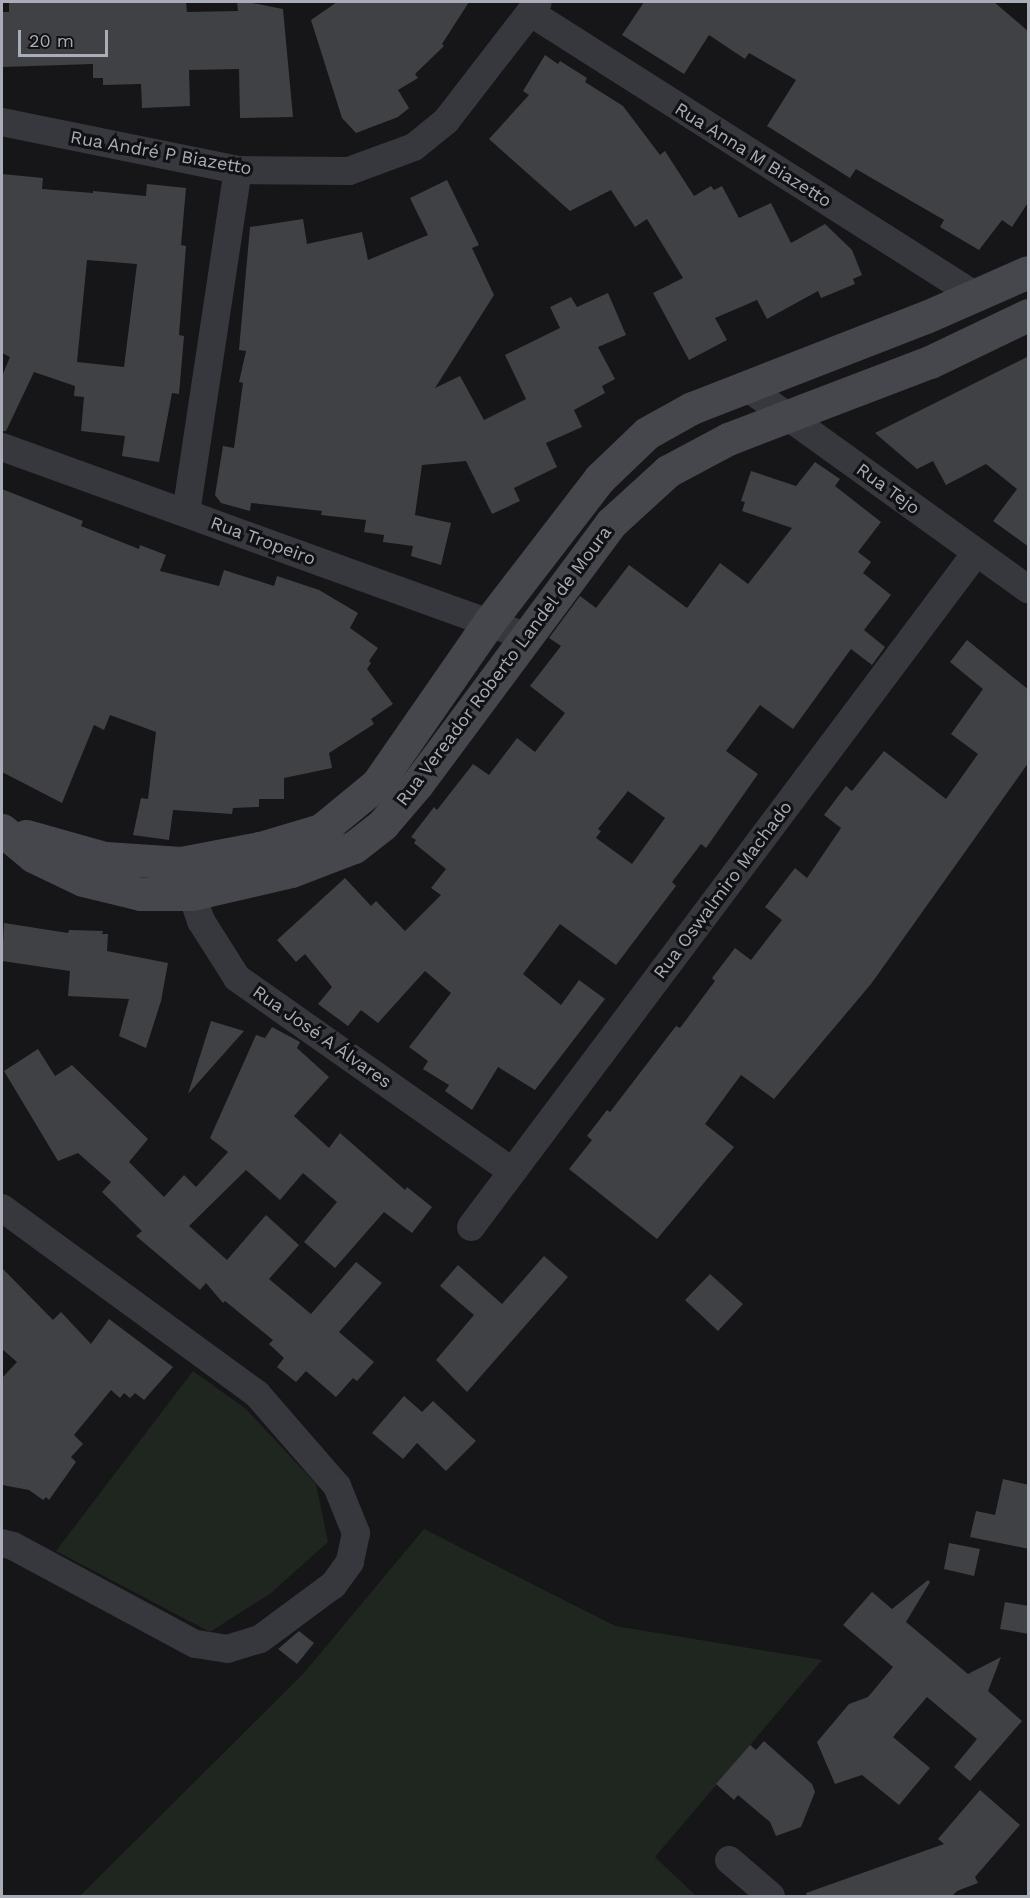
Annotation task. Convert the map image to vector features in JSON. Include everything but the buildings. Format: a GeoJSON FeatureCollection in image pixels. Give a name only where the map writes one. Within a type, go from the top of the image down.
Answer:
{"type":"FeatureCollection","features":[{"type":"Feature","properties":{"kind":"street","name":"Rua André P Biazetto"},"geometry":{"type":"LineString","coordinates":[[2,123],[238,170],[349,171],[414,147],[446,121],[534,7]]}},
{"type":"Feature","properties":{"kind":"street","name":"Rua Anna M Biazetto"},"geometry":{"type":"LineString","coordinates":[[534,7],[976,296]]}},
{"type":"Feature","properties":{"kind":"street"},"geometry":{"type":"LineString","coordinates":[[186,513],[238,170]]}},
{"type":"Feature","properties":{"kind":"street","name":"Rua Vereador Roberto Landel de Moura"},"geometry":{"type":"LineString","coordinates":[[2,830],[105,858],[182,863],[260,848],[321,830],[377,784],[489,622],[600,478],[647,433],[692,408],[748,388],[976,296],[1029,272]]}},
{"type":"Feature","properties":{"kind":"street","name":"Rua Vereador Roberto Landel de Moura"},"geometry":{"type":"LineString","coordinates":[[2,830],[33,856],[83,880],[141,894],[192,894],[291,871],[354,847],[375,830],[418,783],[611,523],[668,471],[728,439],[930,362],[1029,315]]}},
{"type":"Feature","properties":{"kind":"street","name":"Rua Tejo"},"geometry":{"type":"LineString","coordinates":[[748,388],[1029,589]]}},
{"type":"Feature","properties":{"kind":"street","name":"Rua Tropeiro"},"geometry":{"type":"LineString","coordinates":[[2,447],[525,636]]}},
{"type":"Feature","properties":{"kind":"street","name":"Rua Oswalmiro Machado"},"geometry":{"type":"LineString","coordinates":[[471,1227],[976,553]]}},
{"type":"Feature","properties":{"kind":"street","name":"Rua José A Álvares"},"geometry":{"type":"LineString","coordinates":[[182,863],[201,921],[237,978],[512,1171]]}},
{"type":"Feature","properties":{"kind":"street"},"geometry":{"type":"LineString","coordinates":[[2,1208],[256,1394],[338,1486],[356,1533],[350,1562],[333,1586],[260,1640],[228,1649],[195,1644],[13,1546],[2,1543]]}},
{"type":"Feature","properties":{"kind":"street"},"geometry":{"type":"LineString","coordinates":[[729,1860],[771,1896]]}},
{"type":"Feature","properties":{"kind":"shaded area"},"geometry":{"type":"Polygon","coordinates":[[[193,1371],[246,1409],[316,1484],[328,1542],[271,1593],[210,1632],[56,1551],[193,1371]]]}},
{"type":"Feature","properties":{"kind":"shaded area"},"geometry":{"type":"Polygon","coordinates":[[[424,1529],[615,1626],[822,1660],[655,1857],[696,1896],[80,1896],[304,1673],[424,1529]]]}}]}
